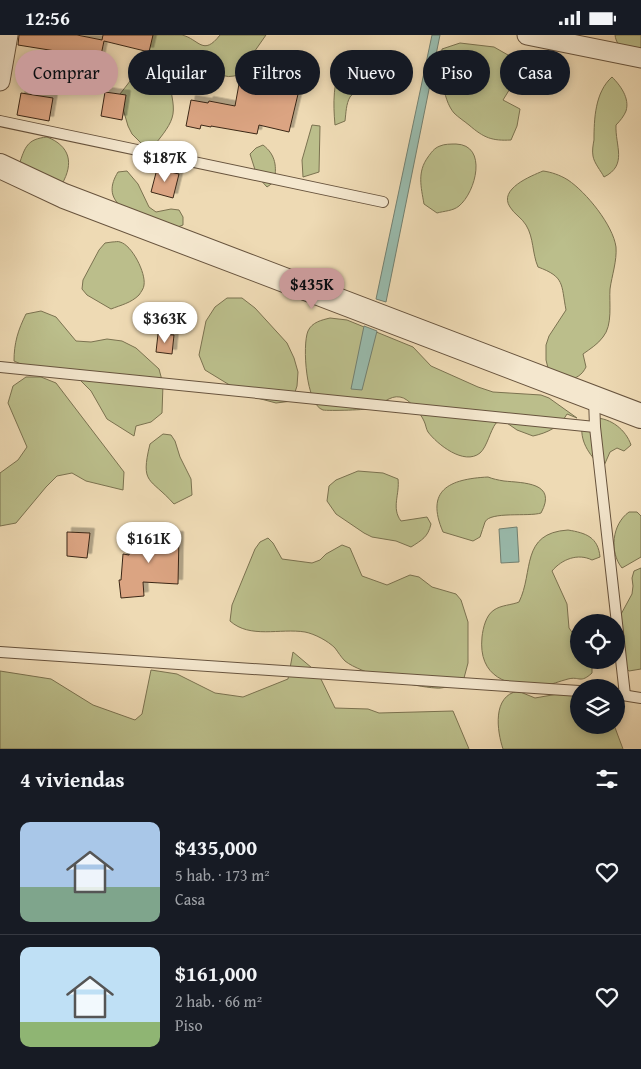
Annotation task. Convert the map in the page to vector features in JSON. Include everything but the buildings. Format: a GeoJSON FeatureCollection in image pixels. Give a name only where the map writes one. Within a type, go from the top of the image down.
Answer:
{"type":"FeatureCollection","features":[{"type":"Feature","properties":{"kind":"street"},"geometry":{"type":"LineString","coordinates":[[0,81],[8,35]]}},
{"type":"Feature","properties":{"kind":"street"},"geometry":{"type":"LineString","coordinates":[[527,35],[641,58]]}},
{"type":"Feature","properties":{"kind":"street"},"geometry":{"type":"LineString","coordinates":[[0,166],[64,195],[641,416]]}},
{"type":"Feature","properties":{"kind":"lane"},"geometry":{"type":"LineString","coordinates":[[0,121],[383,202]]}},
{"type":"Feature","properties":{"kind":"lane"},"geometry":{"type":"LineString","coordinates":[[0,367],[595,427]]}},
{"type":"Feature","properties":{"kind":"lane"},"geometry":{"type":"LineString","coordinates":[[594,397],[595,427],[620,679]]}},
{"type":"Feature","properties":{"kind":"lane"},"geometry":{"type":"LineString","coordinates":[[0,652],[570,690]]}},
{"type":"Feature","properties":{"kind":"lane"},"geometry":{"type":"LineString","coordinates":[[625,695],[641,698]]}},
{"type":"Feature","properties":{"kind":"green space"},"geometry":{"type":"Polygon","coordinates":[[[153,35],[182,35],[205,46],[209,45],[220,35],[266,35],[256,50],[235,50],[235,76],[228,77],[225,76],[225,50],[147,50],[153,35]]]}},
{"type":"Feature","properties":{"kind":"green space"},"geometry":{"type":"Polygon","coordinates":[[[615,35],[641,35],[641,51],[624,48],[618,44],[615,35]]]}},
{"type":"Feature","properties":{"kind":"green space"},"geometry":{"type":"Polygon","coordinates":[[[460,43],[494,47],[500,50],[500,95],[506,95],[503,100],[520,109],[517,126],[511,140],[499,140],[484,136],[454,113],[445,95],[490,95],[490,50],[442,49],[460,43]]]}},
{"type":"Feature","properties":{"kind":"green space"},"geometry":{"type":"Polygon","coordinates":[[[612,77],[624,92],[627,106],[624,115],[616,125],[618,161],[616,167],[604,177],[593,156],[594,123],[602,90],[612,77]]]}},
{"type":"Feature","properties":{"kind":"green space"},"geometry":{"type":"Polygon","coordinates":[[[128,84],[128,95],[172,95],[173,110],[171,122],[153,147],[145,147],[132,134],[128,126],[120,94],[128,84]]]}},
{"type":"Feature","properties":{"kind":"green space"},"geometry":{"type":"Polygon","coordinates":[[[334,95],[352,95],[346,109],[345,121],[335,125],[334,95]]]}},
{"type":"Feature","properties":{"kind":"green space"},"geometry":{"type":"Polygon","coordinates":[[[312,125],[320,126],[319,172],[303,177],[302,160],[312,125]]]}},
{"type":"Feature","properties":{"kind":"green space"},"geometry":{"type":"Polygon","coordinates":[[[47,137],[61,145],[68,156],[68,169],[62,184],[19,165],[23,153],[31,142],[47,137]]]}},
{"type":"Feature","properties":{"kind":"green space"},"geometry":{"type":"Polygon","coordinates":[[[456,144],[466,146],[472,152],[476,170],[474,180],[470,191],[457,208],[437,213],[424,204],[421,180],[422,168],[436,148],[443,145],[456,144]]]}},
{"type":"Feature","properties":{"kind":"green space"},"geometry":{"type":"Polygon","coordinates":[[[263,145],[271,153],[275,166],[274,182],[267,187],[257,176],[250,154],[256,148],[263,145]]]}},
{"type":"Feature","properties":{"kind":"green space"},"geometry":{"type":"Polygon","coordinates":[[[127,171],[138,184],[149,207],[156,212],[171,209],[179,210],[183,217],[183,225],[175,228],[122,207],[113,195],[112,186],[118,172],[127,171]]]}},
{"type":"Feature","properties":{"kind":"green space"},"geometry":{"type":"Polygon","coordinates":[[[543,171],[565,178],[583,192],[598,210],[610,229],[616,247],[610,289],[610,314],[606,332],[599,342],[583,354],[586,367],[583,372],[577,377],[568,380],[548,368],[546,360],[546,345],[549,336],[566,310],[560,282],[553,274],[538,267],[529,230],[510,207],[507,200],[508,194],[518,184],[543,171]]]}},
{"type":"Feature","properties":{"kind":"green space"},"geometry":{"type":"Polygon","coordinates":[[[119,242],[129,248],[137,260],[143,274],[144,287],[136,298],[111,309],[87,295],[82,289],[83,280],[99,250],[105,243],[119,242]]]}},
{"type":"Feature","properties":{"kind":"green space"},"geometry":{"type":"Polygon","coordinates":[[[227,298],[242,298],[255,308],[287,343],[298,372],[297,386],[292,401],[276,403],[246,395],[205,370],[199,355],[206,321],[215,307],[227,298]]]}},
{"type":"Feature","properties":{"kind":"green space"},"geometry":{"type":"Polygon","coordinates":[[[41,311],[56,317],[76,341],[91,342],[107,339],[122,341],[136,348],[159,369],[163,384],[162,413],[151,422],[136,426],[134,436],[107,419],[91,391],[79,379],[30,368],[14,361],[17,337],[26,314],[41,311]]]}},
{"type":"Feature","properties":{"kind":"green space"},"geometry":{"type":"Polygon","coordinates":[[[330,318],[347,320],[413,347],[431,366],[478,387],[493,392],[541,395],[549,398],[577,418],[567,414],[553,429],[533,436],[517,430],[504,421],[496,423],[480,453],[466,457],[451,452],[438,442],[428,432],[424,421],[411,403],[400,397],[393,397],[370,409],[323,410],[317,406],[309,386],[305,349],[308,331],[312,325],[330,318]]]}},
{"type":"Feature","properties":{"kind":"green space"},"geometry":{"type":"Polygon","coordinates":[[[26,377],[41,377],[56,383],[124,472],[123,490],[86,481],[72,473],[57,476],[16,523],[0,526],[0,473],[18,460],[27,447],[8,403],[13,386],[26,377]]]}},
{"type":"Feature","properties":{"kind":"green space"},"geometry":{"type":"Polygon","coordinates":[[[595,418],[607,420],[617,426],[626,434],[631,445],[624,451],[617,448],[610,452],[603,468],[594,459],[585,444],[582,432],[582,426],[595,418]]]}},
{"type":"Feature","properties":{"kind":"green space"},"geometry":{"type":"Polygon","coordinates":[[[163,434],[171,435],[175,441],[180,457],[191,479],[192,495],[174,504],[153,484],[147,474],[147,457],[150,444],[163,434]]]}},
{"type":"Feature","properties":{"kind":"green space"},"geometry":{"type":"Polygon","coordinates":[[[358,471],[383,473],[398,479],[396,506],[398,516],[401,521],[427,517],[431,524],[424,538],[411,547],[396,541],[372,537],[336,514],[327,501],[329,486],[336,480],[358,471]]]}},
{"type":"Feature","properties":{"kind":"green space"},"geometry":{"type":"Polygon","coordinates":[[[488,477],[529,484],[542,490],[545,495],[545,503],[541,513],[502,515],[488,519],[485,522],[480,537],[473,541],[443,532],[438,518],[437,506],[439,497],[444,489],[462,481],[488,477]]]}},
{"type":"Feature","properties":{"kind":"green space"},"geometry":{"type":"Polygon","coordinates":[[[629,512],[637,512],[641,516],[641,557],[622,568],[615,554],[614,539],[619,524],[629,512]]]}},
{"type":"Feature","properties":{"kind":"green space"},"geometry":{"type":"Polygon","coordinates":[[[568,530],[586,535],[594,540],[599,550],[600,557],[592,560],[581,557],[570,558],[560,563],[552,571],[567,604],[570,629],[570,669],[592,669],[592,673],[582,679],[572,678],[542,686],[517,684],[497,677],[490,670],[485,662],[482,651],[483,630],[485,622],[494,610],[519,602],[535,546],[542,538],[553,533],[568,530]]]}},
{"type":"Feature","properties":{"kind":"green space"},"geometry":{"type":"Polygon","coordinates":[[[268,538],[282,559],[312,563],[320,560],[326,554],[342,545],[350,548],[362,576],[387,585],[410,575],[419,577],[432,587],[456,594],[461,600],[468,622],[468,663],[464,678],[459,684],[439,688],[402,682],[375,675],[353,666],[345,661],[332,645],[313,634],[295,631],[266,632],[247,630],[230,621],[232,605],[255,549],[260,542],[268,538]]]}},
{"type":"Feature","properties":{"kind":"green space"},"geometry":{"type":"Polygon","coordinates":[[[641,568],[641,669],[629,671],[625,668],[625,614],[621,614],[632,594],[634,571],[641,568]]]}},
{"type":"Feature","properties":{"kind":"green space"},"geometry":{"type":"Polygon","coordinates":[[[293,652],[318,673],[335,708],[368,709],[379,713],[453,711],[469,749],[0,749],[0,671],[51,679],[93,705],[135,720],[142,714],[151,670],[177,674],[215,693],[243,697],[288,679],[293,652]]]}},
{"type":"Feature","properties":{"kind":"green space"},"geometry":{"type":"Polygon","coordinates":[[[518,691],[535,698],[570,692],[570,734],[617,734],[623,749],[503,749],[498,724],[500,707],[510,694],[518,691]]]}},
{"type":"Feature","properties":{"kind":"shaded area"},"geometry":{"type":"Polygon","coordinates":[[[432,35],[440,35],[437,50],[429,50],[432,35]]]}},
{"type":"Feature","properties":{"kind":"shaded area"},"geometry":{"type":"Polygon","coordinates":[[[423,77],[423,95],[428,95],[386,302],[376,299],[423,77]]]}},
{"type":"Feature","properties":{"kind":"shaded area"},"geometry":{"type":"Polygon","coordinates":[[[364,326],[377,331],[362,390],[351,389],[364,326]]]}},
{"type":"Feature","properties":{"kind":"shaded area"},"geometry":{"type":"Polygon","coordinates":[[[517,527],[519,562],[501,563],[499,529],[517,527]]]}}]}
